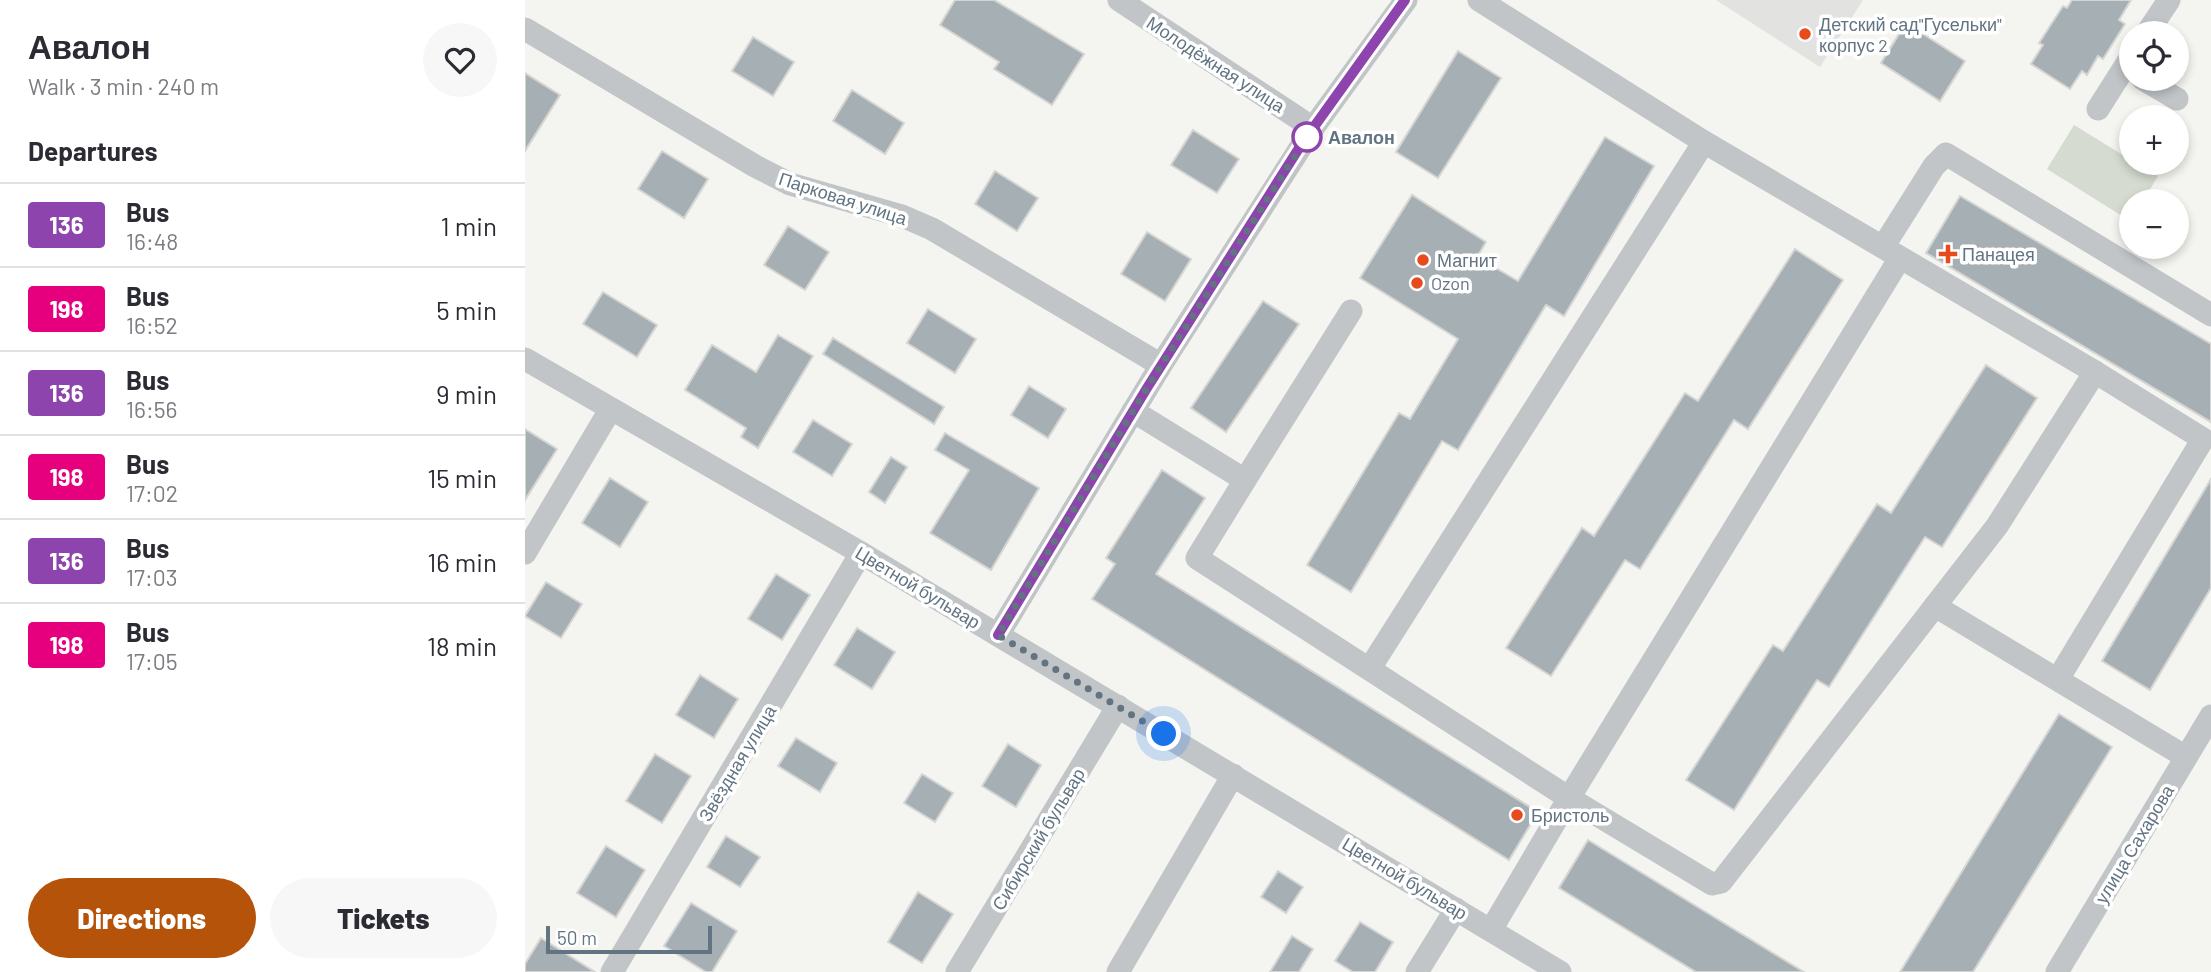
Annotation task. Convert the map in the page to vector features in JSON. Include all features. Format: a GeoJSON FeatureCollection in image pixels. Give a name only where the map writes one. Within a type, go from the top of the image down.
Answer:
{"type":"FeatureCollection","features":[{"type":"Feature","properties":{"kind":"street","name":"Молодёжная улица"},"geometry":{"type":"LineString","coordinates":[[1119,0],[1313,128]]}},
{"type":"Feature","properties":{"kind":"street"},"geometry":{"type":"LineString","coordinates":[[998,635],[1161,365],[1313,128],[1405,0]]}},
{"type":"Feature","properties":{"kind":"street"},"geometry":{"type":"LineString","coordinates":[[1479,0],[1704,142],[2095,372],[2203,439],[2058,679]]}},
{"type":"Feature","properties":{"kind":"street"},"geometry":{"type":"LineString","coordinates":[[2155,21],[2168,0]]}},
{"type":"Feature","properties":{"kind":"street","name":"Парковая улица"},"geometry":{"type":"LineString","coordinates":[[525,29],[767,172],[790,184],[902,216],[932,229],[1161,365]]}},
{"type":"Feature","properties":{"kind":"street"},"geometry":{"type":"LineString","coordinates":[[2098,109],[2119,85]]}},
{"type":"Feature","properties":{"kind":"street"},"geometry":{"type":"LineString","coordinates":[[2165,91],[2176,99]]}},
{"type":"Feature","properties":{"kind":"street"},"geometry":{"type":"LineString","coordinates":[[1370,668],[1704,142]]}},
{"type":"Feature","properties":{"kind":"street"},"geometry":{"type":"LineString","coordinates":[[1491,930],[1891,253],[1934,166],[1946,154],[2211,315]]}},
{"type":"Feature","properties":{"kind":"street"},"geometry":{"type":"LineString","coordinates":[[1351,310],[1197,558],[1569,798],[1712,884],[1721,882],[1997,526],[2095,372]]}},
{"type":"Feature","properties":{"kind":"street","name":"Цветной бульвар"},"geometry":{"type":"LineString","coordinates":[[525,359],[862,553],[1560,972]]}},
{"type":"Feature","properties":{"kind":"street"},"geometry":{"type":"LineString","coordinates":[[525,553],[610,410]]}},
{"type":"Feature","properties":{"kind":"street"},"geometry":{"type":"LineString","coordinates":[[1133,411],[1245,480]]}},
{"type":"Feature","properties":{"kind":"street","name":"Звёздная улица"},"geometry":{"type":"LineString","coordinates":[[612,972],[862,553]]}},
{"type":"Feature","properties":{"kind":"street"},"geometry":{"type":"LineString","coordinates":[[1935,606],[2186,757]]}},
{"type":"Feature","properties":{"kind":"street","name":"Сибирский бульвар"},"geometry":{"type":"LineString","coordinates":[[957,972],[1118,706]]}},
{"type":"Feature","properties":{"kind":"street","name":"улица Сахарова"},"geometry":{"type":"LineString","coordinates":[[2057,972],[2211,716]]}},
{"type":"Feature","properties":{"kind":"street"},"geometry":{"type":"LineString","coordinates":[[1118,972],[1233,775]]}},
{"type":"Feature","properties":{"kind":"street"},"geometry":{"type":"LineString","coordinates":[[1417,972],[1456,909]]}},
{"type":"Feature","properties":{"kind":"shaded area","name":"Детский сад\"Гусельки\" корпус 2"},"geometry":{"type":"Polygon","coordinates":[[[1716,0],[1863,0],[1820,67],[1716,0]]]}},
{"type":"Feature","properties":{"kind":"shaded area"},"geometry":{"type":"Polygon","coordinates":[[[2074,125],[2119,153],[2119,175],[2158,176],[2150,189],[2119,189],[2119,214],[2047,169],[2074,125]]]}},
{"type":"Feature","properties":{"kind":"building"},"geometry":{"type":"Polygon","coordinates":[[[955,0],[994,0],[1084,54],[1052,105],[994,69],[999,62],[940,25],[955,0]]]}},
{"type":"Feature","properties":{"kind":"building"},"geometry":{"type":"Polygon","coordinates":[[[2072,0],[2131,0],[2119,20],[2119,34],[2103,59],[2098,56],[2087,75],[2082,71],[2070,89],[2031,64],[2043,45],[2039,43],[2063,6],[2067,8],[2072,0]]]}},
{"type":"Feature","properties":{"kind":"building"},"geometry":{"type":"Polygon","coordinates":[[[1906,23],[1965,61],[1940,101],[1881,63],[1906,23]]]}},
{"type":"Feature","properties":{"kind":"building"},"geometry":{"type":"Polygon","coordinates":[[[753,37],[794,62],[773,96],[732,71],[753,37]]]}},
{"type":"Feature","properties":{"kind":"building"},"geometry":{"type":"Polygon","coordinates":[[[1458,51],[1501,78],[1438,178],[1396,152],[1458,51]]]}},
{"type":"Feature","properties":{"kind":"building"},"geometry":{"type":"Polygon","coordinates":[[[525,73],[560,95],[525,151],[525,73]]]}},
{"type":"Feature","properties":{"kind":"building"},"geometry":{"type":"Polygon","coordinates":[[[852,90],[904,123],[885,154],[833,121],[852,90]]]}},
{"type":"Feature","properties":{"kind":"building"},"geometry":{"type":"Polygon","coordinates":[[[1193,130],[1239,159],[1217,193],[1171,165],[1193,130]]]}},
{"type":"Feature","properties":{"kind":"building"},"geometry":{"type":"Polygon","coordinates":[[[1605,137],[1654,166],[1564,316],[1546,305],[1458,450],[1442,441],[1351,592],[1307,565],[1399,413],[1410,419],[1458,339],[1360,278],[1412,195],[1486,242],[1477,257],[1518,281],[1605,137]]]}},
{"type":"Feature","properties":{"kind":"building"},"geometry":{"type":"Polygon","coordinates":[[[662,151],[708,179],[684,218],[638,189],[662,151]]]}},
{"type":"Feature","properties":{"kind":"building"},"geometry":{"type":"Polygon","coordinates":[[[995,171],[1038,198],[1017,231],[975,204],[995,171]]]}},
{"type":"Feature","properties":{"kind":"building"},"geometry":{"type":"Polygon","coordinates":[[[1960,196],[2211,344],[2211,422],[1926,253],[1960,196]]]}},
{"type":"Feature","properties":{"kind":"building"},"geometry":{"type":"Polygon","coordinates":[[[788,226],[829,252],[805,290],[764,265],[788,226]]]}},
{"type":"Feature","properties":{"kind":"building"},"geometry":{"type":"Polygon","coordinates":[[[1147,232],[1191,259],[1165,301],[1121,274],[1147,232]]]}},
{"type":"Feature","properties":{"kind":"building"},"geometry":{"type":"Polygon","coordinates":[[[1795,249],[1843,280],[1748,429],[1734,420],[1640,569],[1625,560],[1551,676],[1506,648],[1582,528],[1594,536],[1685,393],[1698,401],[1795,249]]]}},
{"type":"Feature","properties":{"kind":"building"},"geometry":{"type":"Polygon","coordinates":[[[603,292],[657,325],[637,357],[583,324],[603,292]]]}},
{"type":"Feature","properties":{"kind":"building"},"geometry":{"type":"Polygon","coordinates":[[[1263,301],[1299,324],[1226,432],[1191,408],[1263,301]]]}},
{"type":"Feature","properties":{"kind":"building"},"geometry":{"type":"Polygon","coordinates":[[[928,309],[976,339],[955,373],[907,343],[928,309]]]}},
{"type":"Feature","properties":{"kind":"building"},"geometry":{"type":"Polygon","coordinates":[[[778,335],[813,356],[758,448],[741,437],[746,428],[685,390],[712,345],[756,372],[778,335]]]}},
{"type":"Feature","properties":{"kind":"building"},"geometry":{"type":"Polygon","coordinates":[[[833,338],[944,407],[934,424],[823,354],[833,338]]]}},
{"type":"Feature","properties":{"kind":"building"},"geometry":{"type":"Polygon","coordinates":[[[1986,365],[2037,398],[1942,547],[1925,537],[1829,687],[1817,680],[1734,810],[1686,780],[1773,645],[1783,651],[1877,504],[1891,513],[1986,365]]]}},
{"type":"Feature","properties":{"kind":"building"},"geometry":{"type":"Polygon","coordinates":[[[1029,386],[1066,409],[1048,438],[1011,415],[1029,386]]]}},
{"type":"Feature","properties":{"kind":"building"},"geometry":{"type":"Polygon","coordinates":[[[813,420],[852,444],[832,476],[793,452],[813,420]]]}},
{"type":"Feature","properties":{"kind":"building"},"geometry":{"type":"Polygon","coordinates":[[[525,429],[557,449],[525,500],[525,429]]]}},
{"type":"Feature","properties":{"kind":"building"},"geometry":{"type":"Polygon","coordinates":[[[945,433],[1039,488],[991,570],[930,533],[969,470],[935,450],[945,433]]]}},
{"type":"Feature","properties":{"kind":"building"},"geometry":{"type":"Polygon","coordinates":[[[891,457],[907,467],[885,503],[869,492],[891,457]]]}},
{"type":"Feature","properties":{"kind":"building"},"geometry":{"type":"Polygon","coordinates":[[[1162,470],[1205,498],[1156,574],[1538,812],[1509,860],[1092,599],[1115,564],[1106,558],[1162,470]]]}},
{"type":"Feature","properties":{"kind":"building"},"geometry":{"type":"Polygon","coordinates":[[[610,478],[648,502],[620,547],[582,523],[610,478]]]}},
{"type":"Feature","properties":{"kind":"building"},"geometry":{"type":"Polygon","coordinates":[[[2211,479],[2211,588],[2150,690],[2102,661],[2211,479]]]}},
{"type":"Feature","properties":{"kind":"building"},"geometry":{"type":"Polygon","coordinates":[[[776,574],[810,595],[782,640],[748,619],[776,574]]]}},
{"type":"Feature","properties":{"kind":"building"},"geometry":{"type":"Polygon","coordinates":[[[546,582],[582,604],[561,638],[525,616],[546,582]]]}},
{"type":"Feature","properties":{"kind":"building"},"geometry":{"type":"Polygon","coordinates":[[[857,628],[895,652],[872,689],[834,665],[857,628]]]}},
{"type":"Feature","properties":{"kind":"building"},"geometry":{"type":"Polygon","coordinates":[[[700,675],[738,699],[714,738],[676,715],[700,675]]]}},
{"type":"Feature","properties":{"kind":"building"},"geometry":{"type":"Polygon","coordinates":[[[2059,714],[2112,747],[1973,972],[1900,972],[2059,714]]]}},
{"type":"Feature","properties":{"kind":"building"},"geometry":{"type":"Polygon","coordinates":[[[796,738],[837,763],[820,792],[778,766],[796,738]]]}},
{"type":"Feature","properties":{"kind":"building"},"geometry":{"type":"Polygon","coordinates":[[[1008,744],[1041,765],[1016,807],[982,786],[1008,744]]]}},
{"type":"Feature","properties":{"kind":"building"},"geometry":{"type":"Polygon","coordinates":[[[655,754],[691,776],[662,823],[626,801],[655,754]]]}},
{"type":"Feature","properties":{"kind":"building"},"geometry":{"type":"Polygon","coordinates":[[[922,774],[953,793],[935,822],[904,803],[922,774]]]}},
{"type":"Feature","properties":{"kind":"building"},"geometry":{"type":"Polygon","coordinates":[[[726,836],[760,857],[740,887],[707,867],[726,836]]]}},
{"type":"Feature","properties":{"kind":"building"},"geometry":{"type":"Polygon","coordinates":[[[1588,840],[1804,972],[1696,972],[1559,888],[1588,840]]]}},
{"type":"Feature","properties":{"kind":"building"},"geometry":{"type":"Polygon","coordinates":[[[606,846],[645,870],[616,917],[577,893],[606,846]]]}},
{"type":"Feature","properties":{"kind":"building"},"geometry":{"type":"Polygon","coordinates":[[[1278,871],[1303,887],[1286,913],[1261,897],[1278,871]]]}},
{"type":"Feature","properties":{"kind":"building"},"geometry":{"type":"Polygon","coordinates":[[[918,892],[953,914],[922,963],[888,942],[918,892]]]}},
{"type":"Feature","properties":{"kind":"building"},"geometry":{"type":"Polygon","coordinates":[[[691,903],[737,931],[712,972],[706,972],[664,946],[691,903]]]}},
{"type":"Feature","properties":{"kind":"building"},"geometry":{"type":"Polygon","coordinates":[[[1360,922],[1393,942],[1375,972],[1353,972],[1335,961],[1360,922]]]}},
{"type":"Feature","properties":{"kind":"building"},"geometry":{"type":"Polygon","coordinates":[[[1292,936],[1313,949],[1299,972],[1270,972],[1292,936]]]}},
{"type":"Feature","properties":{"kind":"building"},"geometry":{"type":"Polygon","coordinates":[[[541,938],[595,972],[525,972],[525,964],[541,938]]]}},
{"type":"Feature","properties":{"kind":"bus line","name":"136"},"geometry":{"type":"LineString","coordinates":[[998,635],[1147,388],[1301,145],[1405,0]]}},
{"type":"Feature","properties":{"kind":"place","name":"Детский сад\"Гусельки\" корпус 2"},"geometry":{"type":"Point","coordinates":[1805,34]}},
{"type":"Feature","properties":{"kind":"place","name":"Авалон"},"geometry":{"type":"Point","coordinates":[1307,137]}},
{"type":"Feature","properties":{"kind":"place","name":"Панацея"},"geometry":{"type":"Point","coordinates":[1948,254]}},
{"type":"Feature","properties":{"kind":"place","name":"Магнит"},"geometry":{"type":"Point","coordinates":[1423,260]}},
{"type":"Feature","properties":{"kind":"place","name":"Ozon"},"geometry":{"type":"Point","coordinates":[1417,283]}},
{"type":"Feature","properties":{"kind":"place","name":"Бристоль"},"geometry":{"type":"Point","coordinates":[1517,815]}},
{"type":"Feature","properties":{"kind":"route"},"geometry":{"type":"LineString","coordinates":[[1164,734],[998,635],[1147,388],[1307,137]]}}]}
